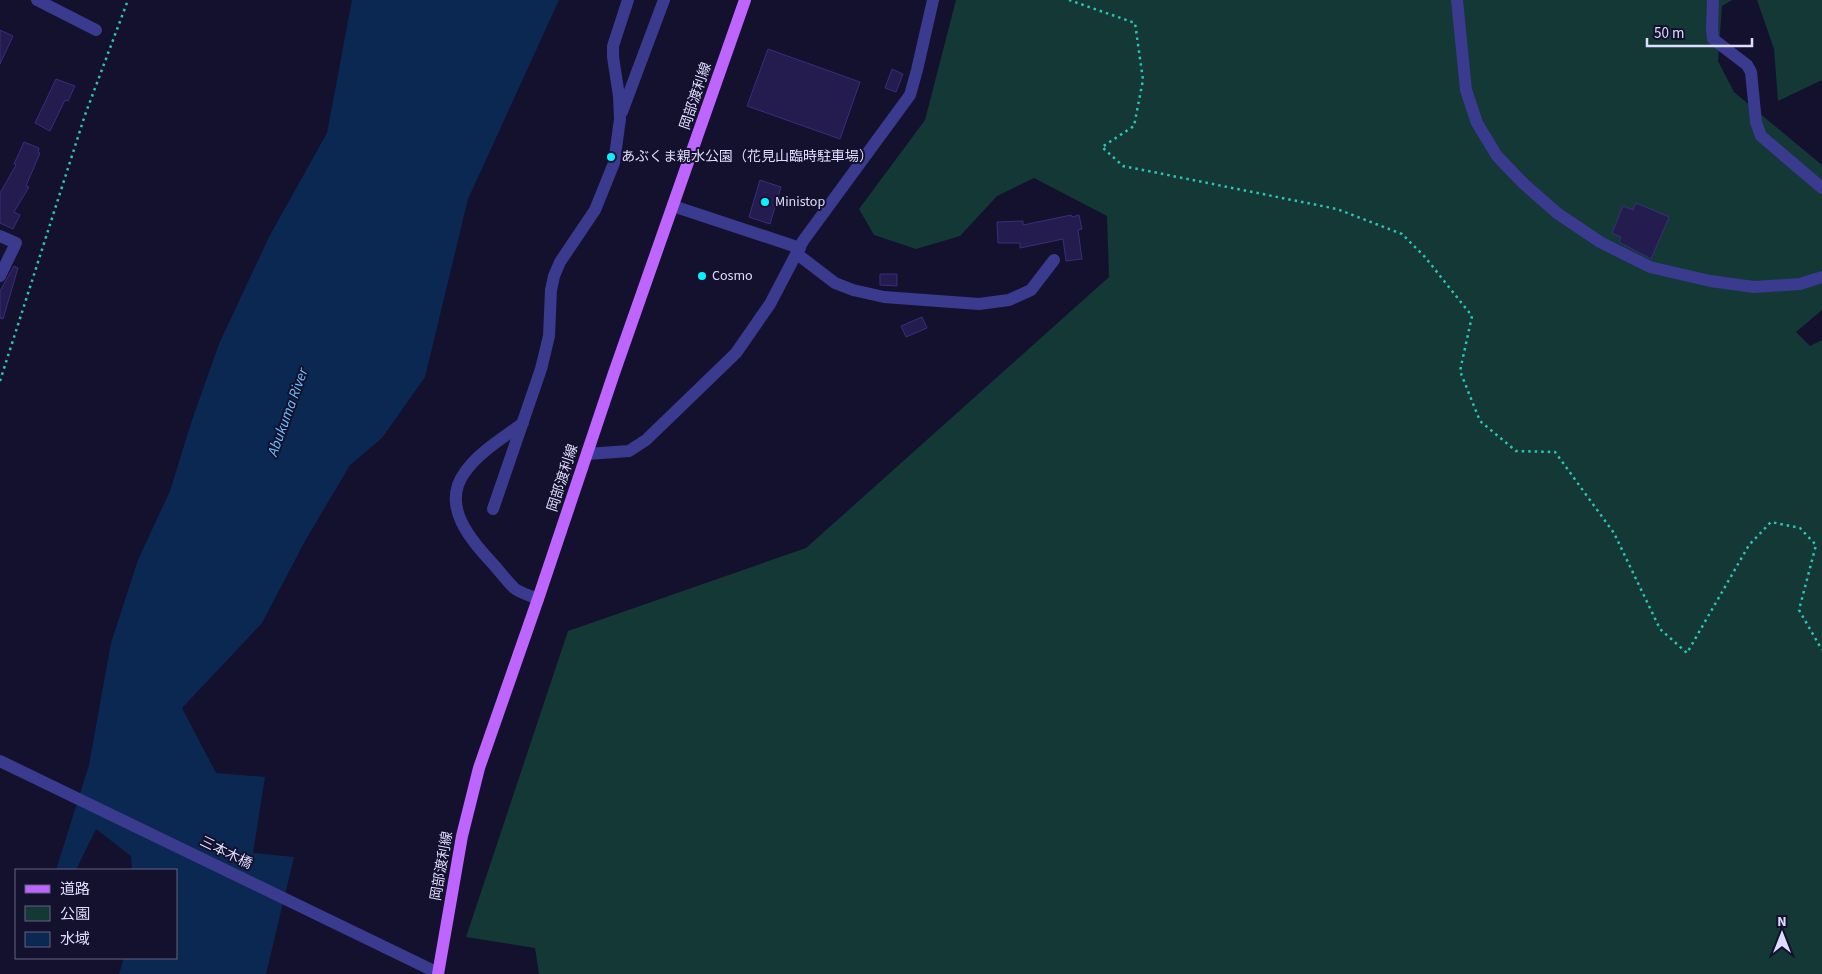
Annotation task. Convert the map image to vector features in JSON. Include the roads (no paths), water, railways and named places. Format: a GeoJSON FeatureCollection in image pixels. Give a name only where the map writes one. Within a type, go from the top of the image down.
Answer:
{"type":"FeatureCollection","features":[{"type":"Feature","properties":{"kind":"main road","name":"岡部渡利線"},"geometry":{"type":"LineString","coordinates":[[438,974],[462,836],[479,768],[586,454],[745,0]]}},
{"type":"Feature","properties":{"kind":"street"},"geometry":{"type":"LineString","coordinates":[[37,0],[96,30]]}},
{"type":"Feature","properties":{"kind":"street"},"geometry":{"type":"LineString","coordinates":[[494,509],[541,369],[549,336],[554,276],[560,262],[596,210],[614,163],[620,119],[613,46],[628,0]]}},
{"type":"Feature","properties":{"kind":"street"},"geometry":{"type":"LineString","coordinates":[[620,119],[664,0]]}},
{"type":"Feature","properties":{"kind":"street"},"geometry":{"type":"LineString","coordinates":[[586,454],[628,452],[646,440],[736,353],[770,304],[798,251],[910,95],[933,0]]}},
{"type":"Feature","properties":{"kind":"street"},"geometry":{"type":"LineString","coordinates":[[1457,0],[1466,90],[1478,123],[1497,156],[1524,184],[1557,213],[1600,242],[1650,267],[1710,281],[1754,287],[1800,284],[1822,277]]}},
{"type":"Feature","properties":{"kind":"street"},"geometry":{"type":"LineString","coordinates":[[1713,0],[1713,39],[1747,65],[1752,72],[1756,122],[1761,136],[1822,188]]}},
{"type":"Feature","properties":{"kind":"street"},"geometry":{"type":"LineString","coordinates":[[673,206],[798,251],[835,282],[853,290],[884,297],[979,304],[1009,300],[1031,290],[1054,260]]}},
{"type":"Feature","properties":{"kind":"street"},"geometry":{"type":"LineString","coordinates":[[0,236],[16,243],[0,276]]}},
{"type":"Feature","properties":{"kind":"street"},"geometry":{"type":"LineString","coordinates":[[523,423],[477,458],[464,472],[457,488],[456,502],[460,521],[477,547],[515,589],[538,599]]}},
{"type":"Feature","properties":{"kind":"street","name":"三本木橋"},"geometry":{"type":"LineString","coordinates":[[0,760],[438,974]]}},
{"type":"Feature","properties":{"kind":"water","name":"Abukuma River"},"geometry":{"type":"Polygon","coordinates":[[[352,0],[559,0],[468,199],[425,377],[382,438],[350,465],[305,541],[262,623],[182,708],[216,773],[265,777],[253,853],[294,857],[266,974],[119,974],[124,959],[178,959],[178,869],[132,869],[131,856],[96,829],[76,869],[56,869],[89,765],[111,643],[138,560],[170,491],[192,420],[219,344],[269,237],[327,133],[352,0]]]}},
{"type":"Feature","properties":{"kind":"place","name":"あぶくま親水公園（花見山臨時駐車場）"},"geometry":{"type":"Point","coordinates":[611,157]}},
{"type":"Feature","properties":{"kind":"place","name":"Ministop"},"geometry":{"type":"Point","coordinates":[765,202]}},
{"type":"Feature","properties":{"kind":"place","name":"Cosmo"},"geometry":{"type":"Point","coordinates":[702,276]}}]}
